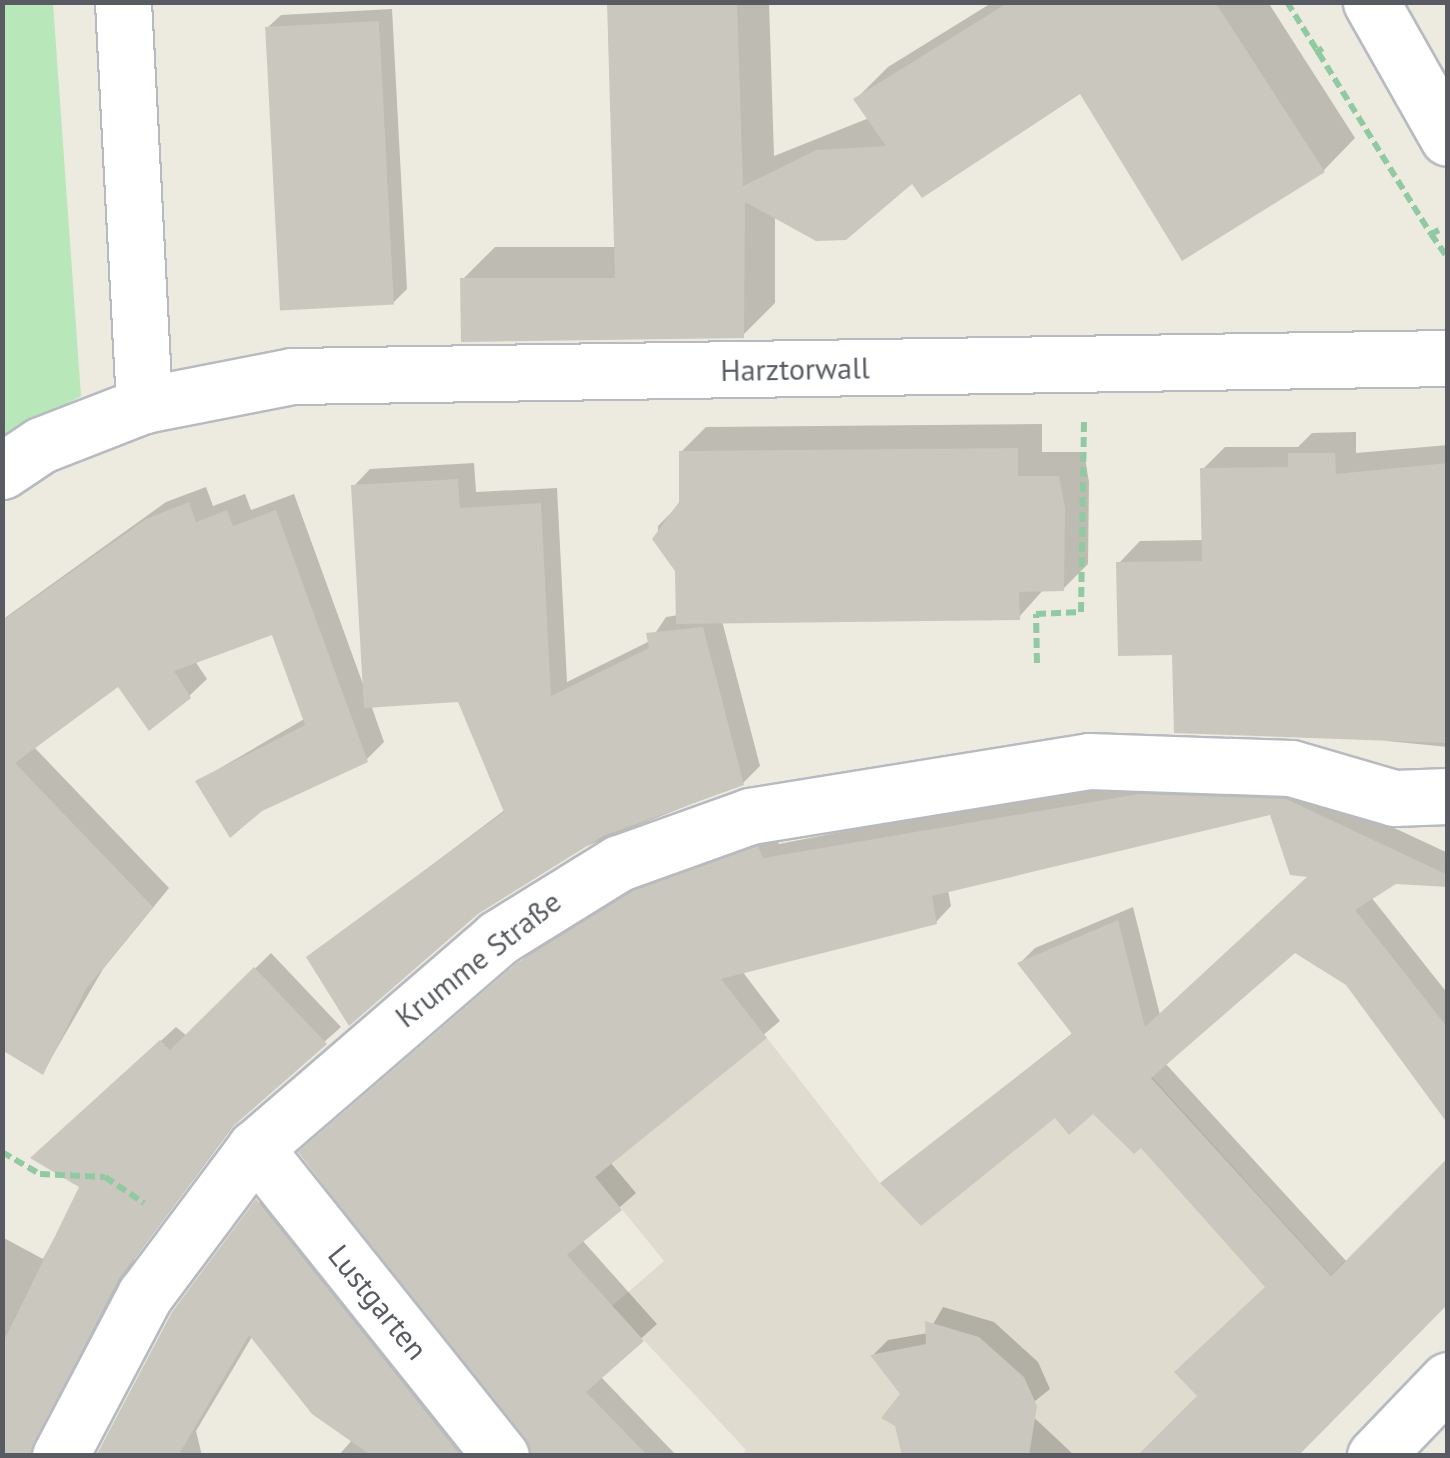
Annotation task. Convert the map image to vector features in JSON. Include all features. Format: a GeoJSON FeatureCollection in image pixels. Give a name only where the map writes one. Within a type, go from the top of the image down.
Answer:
{"type":"FeatureCollection","features":[{"type":"Feature","properties":{"kind":"street"},"geometry":{"type":"LineString","coordinates":[[123,2],[144,405]]}},
{"type":"Feature","properties":{"kind":"street"},"geometry":{"type":"LineString","coordinates":[[1372,2],[1448,138]]}},
{"type":"Feature","properties":{"kind":"street","name":"Harztorwall"},"geometry":{"type":"LineString","coordinates":[[2,471],[41,444],[144,405],[292,376],[1448,358]]}},
{"type":"Feature","properties":{"kind":"street","name":"Krumme Straße"},"geometry":{"type":"LineString","coordinates":[[60,1456],[187,1232],[255,1148],[558,893],[750,816],[1089,762],[1291,768],[1394,798],[1448,796]]}},
{"type":"Feature","properties":{"kind":"street","name":"Lustgarten"},"geometry":{"type":"LineString","coordinates":[[255,1148],[500,1456]]}},
{"type":"Feature","properties":{"kind":"street"},"geometry":{"type":"LineString","coordinates":[[1375,1456],[1448,1380]]}},
{"type":"Feature","properties":{"kind":"path"},"geometry":{"type":"LineString","coordinates":[[1286,2],[1314,53],[1448,258]]}},
{"type":"Feature","properties":{"kind":"path"},"geometry":{"type":"LineString","coordinates":[[1314,53],[1324,48]]}},
{"type":"Feature","properties":{"kind":"path"},"geometry":{"type":"LineString","coordinates":[[1431,234],[1439,230]]}},
{"type":"Feature","properties":{"kind":"path"},"geometry":{"type":"LineString","coordinates":[[1037,663],[1036,614],[1080,612],[1084,364]]}},
{"type":"Feature","properties":{"kind":"path"},"geometry":{"type":"LineString","coordinates":[[2,1152],[40,1174],[106,1177],[187,1232]]}},
{"type":"Feature","properties":{"kind":"shaded area"},"geometry":{"type":"Polygon","coordinates":[[[1096,1015],[1331,1275],[1447,1158],[1447,1304],[1298,1455],[741,1455],[746,1450],[612,1306],[664,1261],[594,1175],[767,1038],[880,1183],[1096,1015]]]}},
{"type":"Feature","properties":{"kind":"green space"},"geometry":{"type":"Polygon","coordinates":[[[3,3],[53,3],[81,396],[3,440],[3,3]]]}},
{"type":"Feature","properties":{"kind":"building"},"geometry":{"type":"Polygon","coordinates":[[[607,2],[737,2],[743,186],[816,150],[886,146],[853,99],[1009,2],[1215,2],[1325,172],[1182,261],[1080,94],[922,198],[912,184],[846,240],[816,241],[745,202],[744,338],[461,342],[460,278],[615,278],[607,2]]]}},
{"type":"Feature","properties":{"kind":"building"},"geometry":{"type":"Polygon","coordinates":[[[379,21],[394,305],[280,311],[265,27],[379,21]]]}},
{"type":"Feature","properties":{"kind":"building"},"geometry":{"type":"Polygon","coordinates":[[[1018,448],[1018,476],[1059,476],[1065,508],[1064,591],[1019,592],[1020,620],[676,624],[675,571],[652,539],[679,502],[679,451],[1018,448]]]}},
{"type":"Feature","properties":{"kind":"building"},"geometry":{"type":"Polygon","coordinates":[[[1288,453],[1335,453],[1336,474],[1448,463],[1448,743],[1174,733],[1172,655],[1118,656],[1116,562],[1202,561],[1200,468],[1288,467],[1288,453]]]}},
{"type":"Feature","properties":{"kind":"building"},"geometry":{"type":"Polygon","coordinates":[[[458,479],[460,508],[541,503],[551,696],[649,648],[646,633],[703,627],[744,785],[603,836],[478,914],[349,1026],[306,957],[504,812],[458,702],[364,708],[351,485],[458,479]]]}},
{"type":"Feature","properties":{"kind":"building"},"geometry":{"type":"Polygon","coordinates":[[[189,502],[196,522],[227,510],[233,526],[276,510],[368,762],[262,811],[230,838],[195,781],[305,725],[272,635],[174,671],[191,698],[149,731],[118,687],[15,763],[153,907],[86,989],[43,1075],[2,1050],[2,621],[146,519],[189,502]]]}},
{"type":"Feature","properties":{"kind":"building"},"geometry":{"type":"Polygon","coordinates":[[[1139,794],[1286,799],[1448,875],[1448,887],[1396,884],[1355,910],[1448,1028],[1448,1124],[1346,985],[1295,953],[1151,1078],[1331,1276],[1448,1158],[1448,1304],[1298,1456],[1137,1456],[1197,1396],[1174,1372],[1265,1287],[1141,1148],[1134,1154],[1093,1114],[1069,1135],[1055,1118],[921,1226],[880,1183],[1072,1034],[1017,963],[1118,920],[1145,1027],[1307,877],[1290,875],[1270,815],[932,896],[937,924],[721,979],[767,1038],[595,1177],[622,1210],[567,1255],[644,1341],[586,1392],[648,1456],[532,1456],[298,1152],[517,963],[633,891],[758,846],[763,858],[1139,794]]]}},
{"type":"Feature","properties":{"kind":"building"},"geometry":{"type":"Polygon","coordinates":[[[254,967],[327,1044],[230,1129],[118,1280],[29,1456],[2,1456],[2,1345],[79,1187],[30,1158],[160,1040],[170,1050],[254,967]]]}},
{"type":"Feature","properties":{"kind":"building"},"geometry":{"type":"Polygon","coordinates":[[[256,1199],[461,1456],[372,1456],[312,1414],[249,1335],[178,1456],[96,1456],[172,1312],[256,1199]]]}},
{"type":"Feature","properties":{"kind":"building"},"geometry":{"type":"Polygon","coordinates":[[[925,1321],[979,1337],[1024,1377],[1037,1406],[1029,1456],[902,1456],[895,1426],[881,1418],[900,1394],[870,1355],[926,1344],[925,1321]]]}}]}
